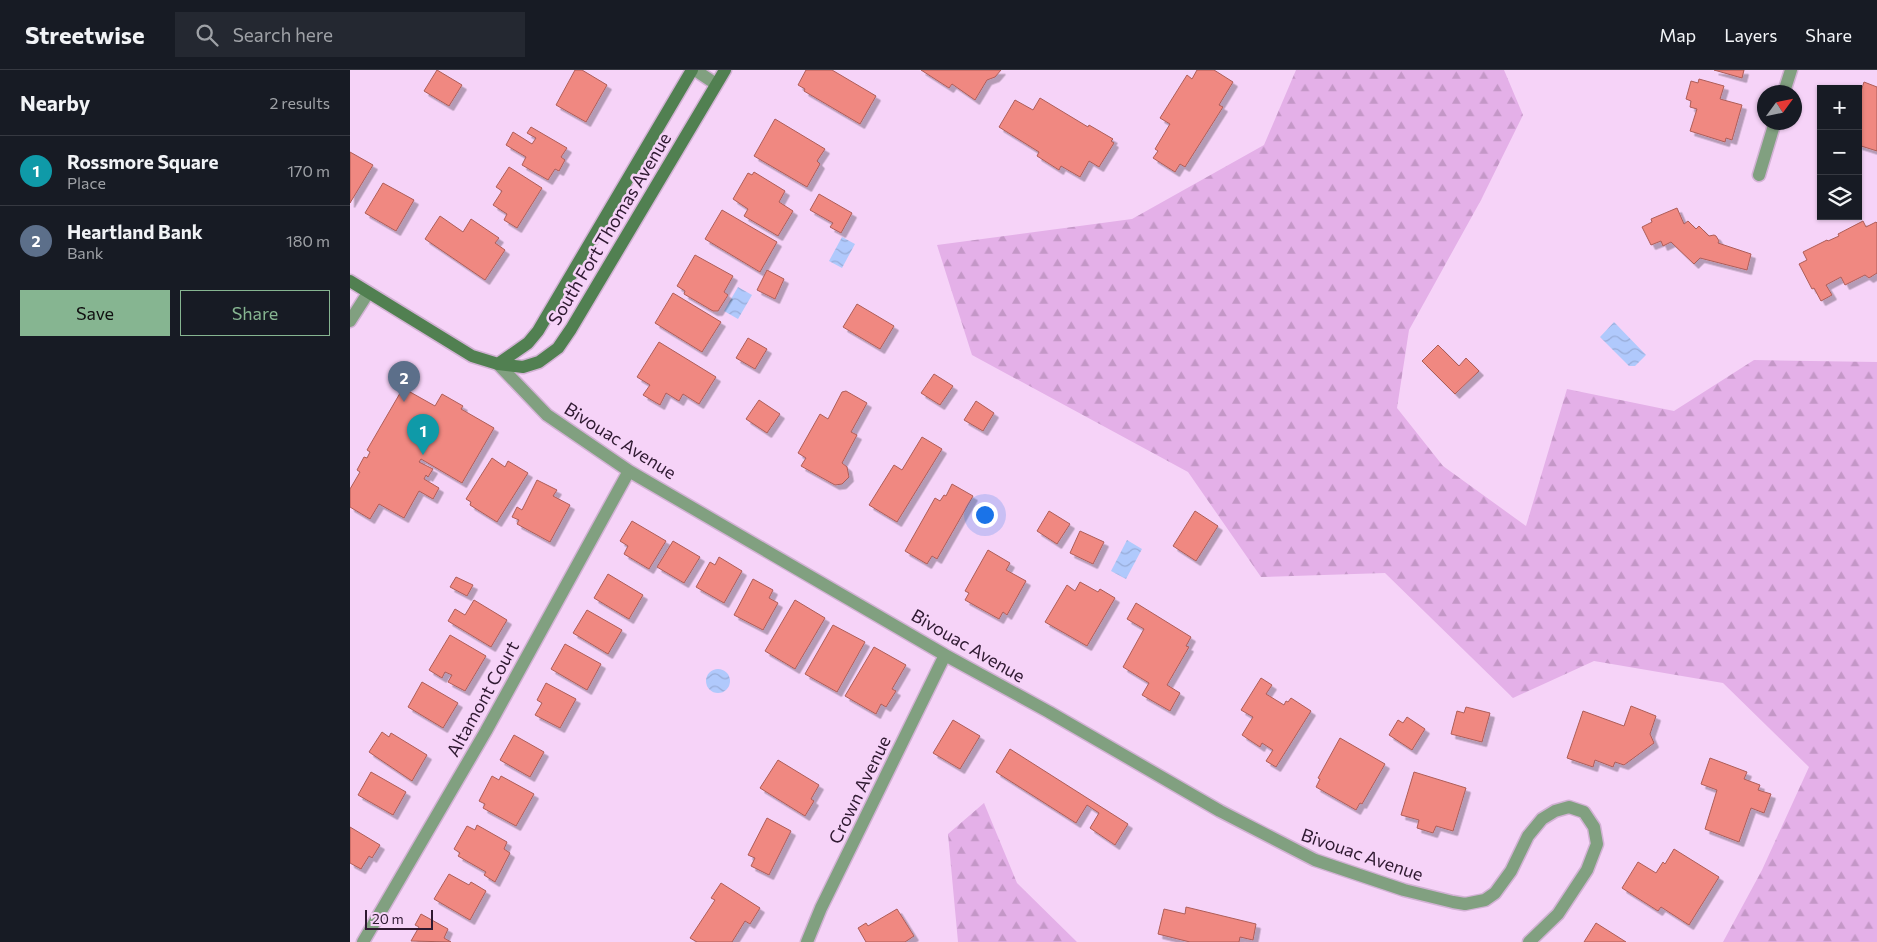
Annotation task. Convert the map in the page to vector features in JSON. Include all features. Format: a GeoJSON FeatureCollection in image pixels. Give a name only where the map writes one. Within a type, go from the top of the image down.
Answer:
{"type":"FeatureCollection","features":[{"type":"Feature","properties":{"kind":"main road","name":"South Fort Thomas Avenue"},"geometry":{"type":"LineString","coordinates":[[498,364],[528,343],[538,331],[693,70]]}},
{"type":"Feature","properties":{"kind":"main road","name":"South Fort Thomas Avenue"},"geometry":{"type":"LineString","coordinates":[[350,281],[472,356],[498,364],[524,366],[539,362],[558,348],[571,329],[725,70]]}},
{"type":"Feature","properties":{"kind":"street"},"geometry":{"type":"LineString","coordinates":[[693,70],[716,84]]}},
{"type":"Feature","properties":{"kind":"street"},"geometry":{"type":"LineString","coordinates":[[1786,85],[1791,70]]}},
{"type":"Feature","properties":{"kind":"street"},"geometry":{"type":"LineString","coordinates":[[1759,175],[1773,130]]}},
{"type":"Feature","properties":{"kind":"street"},"geometry":{"type":"LineString","coordinates":[[350,321],[368,293]]}},
{"type":"Feature","properties":{"kind":"street","name":"Bivouac Avenue"},"geometry":{"type":"LineString","coordinates":[[498,364],[547,415],[629,471],[945,655],[1030,701],[1220,811],[1308,857],[1404,890],[1465,904],[1485,900],[1495,893],[1510,871],[1528,836],[1542,819],[1555,810],[1569,807],[1584,812],[1594,827],[1597,844],[1587,870],[1558,914],[1529,942]]}},
{"type":"Feature","properties":{"kind":"street","name":"Altamont Court"},"geometry":{"type":"LineString","coordinates":[[363,942],[486,731],[629,471]]}},
{"type":"Feature","properties":{"kind":"street","name":"Crown Avenue"},"geometry":{"type":"LineString","coordinates":[[807,942],[821,908],[945,655]]}},
{"type":"Feature","properties":{"kind":"green space"},"geometry":{"type":"Polygon","coordinates":[[[1296,70],[1504,70],[1523,115],[1481,200],[1409,330],[1397,408],[1443,466],[1526,526],[1567,389],[1674,411],[1754,360],[1877,362],[1877,942],[1723,942],[1762,870],[1809,767],[1723,683],[1594,661],[1513,698],[1385,573],[1261,577],[1188,472],[972,355],[937,245],[1132,219],[1264,145],[1296,70]]]}},
{"type":"Feature","properties":{"kind":"green space"},"geometry":{"type":"Polygon","coordinates":[[[984,803],[1017,883],[1077,942],[958,942],[948,834],[984,803]]]}},
{"type":"Feature","properties":{"kind":"water"},"geometry":{"type":"Polygon","coordinates":[[[842,237],[855,244],[842,268],[829,261],[842,237]]]}},
{"type":"Feature","properties":{"kind":"water"},"geometry":{"type":"Polygon","coordinates":[[[738,287],[752,295],[738,319],[724,311],[738,287]]]}},
{"type":"Feature","properties":{"kind":"water"},"geometry":{"type":"Polygon","coordinates":[[[1614,322],[1646,355],[1635,366],[1629,366],[1600,337],[1614,322]]]}},
{"type":"Feature","properties":{"kind":"water"},"geometry":{"type":"Polygon","coordinates":[[[1127,540],[1142,549],[1126,579],[1111,571],[1127,540]]]}},
{"type":"Feature","properties":{"kind":"water"},"geometry":{"type":"Polygon","coordinates":[[[718,669],[727,672],[730,681],[727,690],[718,693],[709,690],[706,681],[709,672],[718,669]]]}},
{"type":"Feature","properties":{"kind":"building"},"geometry":{"type":"Polygon","coordinates":[[[437,70],[462,85],[449,106],[424,91],[437,70]]]}},
{"type":"Feature","properties":{"kind":"building"},"geometry":{"type":"Polygon","coordinates":[[[575,70],[582,70],[607,85],[586,122],[556,105],[575,70]]]}},
{"type":"Feature","properties":{"kind":"building"},"geometry":{"type":"Polygon","coordinates":[[[806,70],[832,70],[876,96],[860,124],[804,91],[805,89],[798,85],[806,70]]]}},
{"type":"Feature","properties":{"kind":"building"},"geometry":{"type":"Polygon","coordinates":[[[921,70],[1001,70],[995,77],[987,80],[975,100],[952,84],[949,88],[921,70]]]}},
{"type":"Feature","properties":{"kind":"building"},"geometry":{"type":"Polygon","coordinates":[[[1197,70],[1214,70],[1233,82],[1219,105],[1223,107],[1185,167],[1180,164],[1175,172],[1153,158],[1158,151],[1155,149],[1170,124],[1160,118],[1187,75],[1192,79],[1197,70]]]}},
{"type":"Feature","properties":{"kind":"building"},"geometry":{"type":"Polygon","coordinates":[[[1714,70],[1744,70],[1742,78],[1714,70]]]}},
{"type":"Feature","properties":{"kind":"building"},"geometry":{"type":"Polygon","coordinates":[[[1699,79],[1724,86],[1720,99],[1742,105],[1732,140],[1726,138],[1725,142],[1690,131],[1697,109],[1690,107],[1691,101],[1686,99],[1691,81],[1698,83],[1699,79]]]}},
{"type":"Feature","properties":{"kind":"building"},"geometry":{"type":"Polygon","coordinates":[[[1864,82],[1877,87],[1877,151],[1862,146],[1862,88],[1864,82]]]}},
{"type":"Feature","properties":{"kind":"building"},"geometry":{"type":"Polygon","coordinates":[[[1040,98],[1088,127],[1089,125],[1113,139],[1111,141],[1114,143],[1099,167],[1089,161],[1080,177],[1061,166],[1059,170],[1037,156],[1039,152],[999,127],[1015,100],[1033,110],[1040,98]]]}},
{"type":"Feature","properties":{"kind":"building"},"geometry":{"type":"Polygon","coordinates":[[[775,119],[825,149],[817,161],[820,164],[807,187],[754,156],[775,119]]]}},
{"type":"Feature","properties":{"kind":"building"},"geometry":{"type":"Polygon","coordinates":[[[531,127],[567,148],[561,157],[565,160],[559,171],[555,169],[548,180],[522,165],[526,157],[506,145],[513,132],[532,144],[536,138],[527,133],[531,127]]]}},
{"type":"Feature","properties":{"kind":"building"},"geometry":{"type":"Polygon","coordinates":[[[350,152],[373,165],[350,203],[350,152]]]}},
{"type":"Feature","properties":{"kind":"building"},"geometry":{"type":"Polygon","coordinates":[[[509,167],[542,188],[517,228],[504,220],[507,214],[493,205],[502,191],[496,187],[509,167]]]}},
{"type":"Feature","properties":{"kind":"building"},"geometry":{"type":"Polygon","coordinates":[[[754,172],[785,191],[779,202],[793,211],[778,236],[744,216],[748,209],[733,199],[748,173],[752,175],[754,172]]]}},
{"type":"Feature","properties":{"kind":"building"},"geometry":{"type":"Polygon","coordinates":[[[383,183],[414,200],[396,231],[365,213],[383,183]]]}},
{"type":"Feature","properties":{"kind":"building"},"geometry":{"type":"Polygon","coordinates":[[[819,194],[852,213],[841,233],[830,227],[833,223],[810,210],[819,194]]]}},
{"type":"Feature","properties":{"kind":"building"},"geometry":{"type":"Polygon","coordinates":[[[1677,208],[1684,224],[1688,221],[1696,229],[1699,226],[1709,236],[1716,236],[1719,241],[1718,243],[1751,254],[1747,270],[1700,258],[1694,264],[1671,242],[1663,246],[1661,241],[1651,245],[1642,227],[1652,222],[1651,219],[1677,208]]]}},
{"type":"Feature","properties":{"kind":"building"},"geometry":{"type":"Polygon","coordinates":[[[722,210],[777,242],[760,272],[705,239],[722,210]]]}},
{"type":"Feature","properties":{"kind":"building"},"geometry":{"type":"Polygon","coordinates":[[[440,216],[463,232],[471,219],[499,238],[495,243],[505,250],[485,280],[425,239],[440,216]]]}},
{"type":"Feature","properties":{"kind":"building"},"geometry":{"type":"Polygon","coordinates":[[[1863,221],[1866,227],[1877,223],[1877,273],[1869,278],[1865,275],[1845,285],[1841,277],[1826,285],[1832,295],[1821,301],[1814,288],[1812,289],[1799,264],[1807,260],[1803,252],[1839,236],[1838,234],[1863,221]]]}},
{"type":"Feature","properties":{"kind":"building"},"geometry":{"type":"Polygon","coordinates":[[[695,255],[733,276],[724,292],[728,295],[718,311],[713,311],[684,294],[685,291],[677,286],[695,255]]]}},
{"type":"Feature","properties":{"kind":"building"},"geometry":{"type":"Polygon","coordinates":[[[767,270],[784,279],[775,299],[757,290],[767,270]]]}},
{"type":"Feature","properties":{"kind":"building"},"geometry":{"type":"Polygon","coordinates":[[[673,293],[721,322],[702,352],[655,323],[673,293]]]}},
{"type":"Feature","properties":{"kind":"building"},"geometry":{"type":"Polygon","coordinates":[[[857,304],[894,326],[880,349],[843,327],[857,304]]]}},
{"type":"Feature","properties":{"kind":"building"},"geometry":{"type":"Polygon","coordinates":[[[748,338],[767,349],[755,369],[736,358],[748,338]]]}},
{"type":"Feature","properties":{"kind":"building"},"geometry":{"type":"Polygon","coordinates":[[[659,342],[716,377],[699,404],[683,394],[679,401],[666,393],[660,405],[643,395],[650,385],[637,377],[659,342]]]}},
{"type":"Feature","properties":{"kind":"building"},"geometry":{"type":"Polygon","coordinates":[[[1438,345],[1459,366],[1466,358],[1479,371],[1455,394],[1422,361],[1438,345]]]}},
{"type":"Feature","properties":{"kind":"building"},"geometry":{"type":"Polygon","coordinates":[[[934,374],[953,386],[940,405],[921,393],[934,374]]]}},
{"type":"Feature","properties":{"kind":"building"},"geometry":{"type":"Polygon","coordinates":[[[403,388],[435,406],[442,394],[463,406],[461,409],[494,428],[462,483],[421,459],[419,462],[433,469],[428,477],[426,475],[424,479],[439,488],[433,499],[419,491],[404,518],[379,504],[370,519],[350,507],[350,489],[360,472],[357,470],[364,457],[367,458],[370,452],[367,450],[403,388]]]}},
{"type":"Feature","properties":{"kind":"building"},"geometry":{"type":"Polygon","coordinates":[[[846,391],[867,403],[851,432],[857,435],[842,463],[847,467],[849,477],[842,484],[835,485],[801,466],[806,458],[798,453],[820,414],[828,419],[842,392],[846,391]]]}},
{"type":"Feature","properties":{"kind":"building"},"geometry":{"type":"Polygon","coordinates":[[[759,400],[780,414],[767,433],[746,419],[759,400]]]}},
{"type":"Feature","properties":{"kind":"building"},"geometry":{"type":"Polygon","coordinates":[[[976,401],[994,413],[983,431],[964,420],[976,401]]]}},
{"type":"Feature","properties":{"kind":"building"},"geometry":{"type":"Polygon","coordinates":[[[922,437],[942,449],[897,522],[869,505],[894,465],[902,470],[922,437]]]}},
{"type":"Feature","properties":{"kind":"building"},"geometry":{"type":"Polygon","coordinates":[[[492,458],[505,467],[508,461],[528,473],[497,522],[470,505],[471,502],[466,499],[492,458]]]}},
{"type":"Feature","properties":{"kind":"building"},"geometry":{"type":"Polygon","coordinates":[[[537,480],[557,490],[553,496],[570,505],[550,542],[517,524],[519,520],[512,517],[517,507],[522,510],[537,480]]]}},
{"type":"Feature","properties":{"kind":"building"},"geometry":{"type":"Polygon","coordinates":[[[952,484],[973,496],[937,559],[932,556],[927,564],[905,551],[935,498],[940,501],[944,495],[946,496],[952,484]]]}},
{"type":"Feature","properties":{"kind":"building"},"geometry":{"type":"Polygon","coordinates":[[[1049,511],[1070,524],[1057,544],[1037,531],[1049,511]]]}},
{"type":"Feature","properties":{"kind":"building"},"geometry":{"type":"Polygon","coordinates":[[[1195,511],[1218,526],[1196,561],[1173,546],[1195,511]]]}},
{"type":"Feature","properties":{"kind":"building"},"geometry":{"type":"Polygon","coordinates":[[[632,521],[666,541],[649,569],[624,554],[628,546],[620,541],[632,521]]]}},
{"type":"Feature","properties":{"kind":"building"},"geometry":{"type":"Polygon","coordinates":[[[1080,531],[1104,542],[1093,564],[1070,553],[1080,531]]]}},
{"type":"Feature","properties":{"kind":"building"},"geometry":{"type":"Polygon","coordinates":[[[673,541],[700,557],[684,583],[657,567],[673,541]]]}},
{"type":"Feature","properties":{"kind":"building"},"geometry":{"type":"Polygon","coordinates":[[[988,550],[1010,563],[1006,570],[1026,581],[1007,615],[1003,612],[999,619],[965,600],[969,593],[965,591],[988,550]]]}},
{"type":"Feature","properties":{"kind":"building"},"geometry":{"type":"Polygon","coordinates":[[[719,557],[742,571],[724,603],[696,587],[710,562],[715,565],[719,557]]]}},
{"type":"Feature","properties":{"kind":"building"},"geometry":{"type":"Polygon","coordinates":[[[608,574],[643,595],[629,619],[594,598],[608,574]]]}},
{"type":"Feature","properties":{"kind":"building"},"geometry":{"type":"Polygon","coordinates":[[[456,577],[473,585],[467,596],[450,587],[456,577]]]}},
{"type":"Feature","properties":{"kind":"building"},"geometry":{"type":"Polygon","coordinates":[[[753,579],[773,590],[769,598],[778,603],[763,630],[734,615],[753,579]]]}},
{"type":"Feature","properties":{"kind":"building"},"geometry":{"type":"Polygon","coordinates":[[[1080,582],[1098,592],[1100,589],[1115,598],[1087,646],[1045,622],[1067,585],[1075,591],[1080,582]]]}},
{"type":"Feature","properties":{"kind":"building"},"geometry":{"type":"Polygon","coordinates":[[[474,600],[507,620],[491,647],[448,621],[455,609],[465,615],[474,600]]]}},
{"type":"Feature","properties":{"kind":"building"},"geometry":{"type":"Polygon","coordinates":[[[795,600],[825,618],[795,669],[765,651],[795,600]]]}},
{"type":"Feature","properties":{"kind":"building"},"geometry":{"type":"Polygon","coordinates":[[[1136,603],[1191,637],[1186,646],[1189,647],[1167,685],[1180,693],[1170,711],[1142,695],[1149,683],[1123,667],[1144,629],[1127,619],[1136,603]]]}},
{"type":"Feature","properties":{"kind":"building"},"geometry":{"type":"Polygon","coordinates":[[[587,610],[622,630],[608,654],[573,633],[587,610]]]}},
{"type":"Feature","properties":{"kind":"building"},"geometry":{"type":"Polygon","coordinates":[[[833,625],[865,642],[837,692],[805,674],[833,625]]]}},
{"type":"Feature","properties":{"kind":"building"},"geometry":{"type":"Polygon","coordinates":[[[450,635],[486,656],[465,691],[448,682],[452,675],[445,672],[442,678],[429,670],[450,635]]]}},
{"type":"Feature","properties":{"kind":"building"},"geometry":{"type":"Polygon","coordinates":[[[565,644],[601,664],[587,690],[551,669],[565,644]]]}},
{"type":"Feature","properties":{"kind":"building"},"geometry":{"type":"Polygon","coordinates":[[[874,647],[906,665],[892,689],[896,691],[886,707],[881,704],[876,714],[845,696],[874,647]]]}},
{"type":"Feature","properties":{"kind":"building"},"geometry":{"type":"Polygon","coordinates":[[[1261,678],[1272,685],[1266,694],[1284,705],[1291,698],[1311,711],[1276,767],[1266,761],[1273,750],[1262,743],[1260,747],[1242,735],[1253,717],[1241,710],[1261,678]]]}},
{"type":"Feature","properties":{"kind":"building"},"geometry":{"type":"Polygon","coordinates":[[[422,682],[458,703],[443,728],[408,707],[422,682]]]}},
{"type":"Feature","properties":{"kind":"building"},"geometry":{"type":"Polygon","coordinates":[[[546,683],[576,699],[560,728],[535,715],[542,703],[537,700],[546,683]]]}},
{"type":"Feature","properties":{"kind":"building"},"geometry":{"type":"Polygon","coordinates":[[[1631,706],[1656,716],[1650,734],[1654,743],[1624,765],[1615,762],[1613,767],[1595,760],[1593,767],[1567,758],[1583,711],[1624,726],[1631,706]]]}},
{"type":"Feature","properties":{"kind":"building"},"geometry":{"type":"Polygon","coordinates":[[[1466,707],[1490,713],[1482,742],[1451,734],[1457,711],[1464,713],[1466,707]]]}},
{"type":"Feature","properties":{"kind":"building"},"geometry":{"type":"Polygon","coordinates":[[[1407,717],[1425,729],[1412,750],[1389,735],[1398,720],[1403,723],[1407,717]]]}},
{"type":"Feature","properties":{"kind":"building"},"geometry":{"type":"Polygon","coordinates":[[[953,720],[980,736],[960,769],[933,753],[953,720]]]}},
{"type":"Feature","properties":{"kind":"building"},"geometry":{"type":"Polygon","coordinates":[[[382,732],[389,737],[391,733],[427,755],[412,781],[369,752],[382,732]]]}},
{"type":"Feature","properties":{"kind":"building"},"geometry":{"type":"Polygon","coordinates":[[[514,735],[544,752],[530,777],[500,760],[514,735]]]}},
{"type":"Feature","properties":{"kind":"building"},"geometry":{"type":"Polygon","coordinates":[[[1340,738],[1385,764],[1362,804],[1360,803],[1356,810],[1316,787],[1320,779],[1318,778],[1340,738]]]}},
{"type":"Feature","properties":{"kind":"building"},"geometry":{"type":"Polygon","coordinates":[[[1010,749],[1128,824],[1115,845],[1090,828],[1099,813],[1087,805],[1076,823],[996,772],[1010,749]]]}},
{"type":"Feature","properties":{"kind":"building"},"geometry":{"type":"Polygon","coordinates":[[[1710,758],[1747,772],[1744,779],[1760,785],[1758,790],[1771,794],[1764,813],[1751,808],[1739,842],[1705,829],[1717,790],[1701,784],[1710,758]]]}},
{"type":"Feature","properties":{"kind":"building"},"geometry":{"type":"Polygon","coordinates":[[[778,760],[819,785],[811,799],[814,801],[805,816],[760,788],[778,760]]]}},
{"type":"Feature","properties":{"kind":"building"},"geometry":{"type":"Polygon","coordinates":[[[371,772],[406,792],[393,815],[358,795],[371,772]]]}},
{"type":"Feature","properties":{"kind":"building"},"geometry":{"type":"Polygon","coordinates":[[[1414,772],[1466,788],[1453,831],[1436,826],[1433,833],[1417,828],[1419,820],[1401,815],[1414,772]]]}},
{"type":"Feature","properties":{"kind":"building"},"geometry":{"type":"Polygon","coordinates":[[[492,776],[499,780],[501,776],[534,794],[516,826],[483,808],[485,804],[479,801],[492,776]]]}},
{"type":"Feature","properties":{"kind":"building"},"geometry":{"type":"Polygon","coordinates":[[[767,818],[791,831],[769,875],[751,866],[755,858],[748,855],[767,818]]]}},
{"type":"Feature","properties":{"kind":"building"},"geometry":{"type":"Polygon","coordinates":[[[477,825],[507,842],[504,849],[510,853],[495,882],[484,875],[486,872],[458,856],[460,853],[454,849],[467,826],[475,830],[477,825]]]}},
{"type":"Feature","properties":{"kind":"building"},"geometry":{"type":"Polygon","coordinates":[[[350,827],[380,845],[372,858],[369,856],[361,869],[350,863],[350,827]]]}},
{"type":"Feature","properties":{"kind":"building"},"geometry":{"type":"Polygon","coordinates":[[[1674,849],[1719,877],[1689,925],[1661,907],[1658,911],[1622,888],[1638,862],[1656,873],[1663,862],[1665,864],[1674,849]]]}},
{"type":"Feature","properties":{"kind":"building"},"geometry":{"type":"Polygon","coordinates":[[[449,874],[469,885],[471,882],[486,891],[470,920],[434,899],[449,874]]]}},
{"type":"Feature","properties":{"kind":"building"},"geometry":{"type":"Polygon","coordinates":[[[721,883],[760,908],[750,924],[745,921],[732,942],[697,942],[690,938],[715,900],[711,898],[721,883]]]}},
{"type":"Feature","properties":{"kind":"building"},"geometry":{"type":"Polygon","coordinates":[[[1186,907],[1256,924],[1253,940],[1240,937],[1239,942],[1190,942],[1158,934],[1164,909],[1185,914],[1186,907]]]}},
{"type":"Feature","properties":{"kind":"building"},"geometry":{"type":"Polygon","coordinates":[[[897,909],[914,936],[905,942],[866,942],[858,928],[866,923],[868,926],[897,909]]]}},
{"type":"Feature","properties":{"kind":"building"},"geometry":{"type":"Polygon","coordinates":[[[421,914],[448,929],[444,938],[451,942],[411,941],[419,927],[415,925],[421,914]]]}},
{"type":"Feature","properties":{"kind":"building"},"geometry":{"type":"Polygon","coordinates":[[[1596,923],[1626,942],[1584,942],[1596,923]]]}},
{"type":"Feature","properties":{"kind":"place","name":"Heartland Bank"},"geometry":{"type":"Point","coordinates":[404,402]}},
{"type":"Feature","properties":{"kind":"place","name":"Rossmore Square"},"geometry":{"type":"Point","coordinates":[423,455]}}]}
